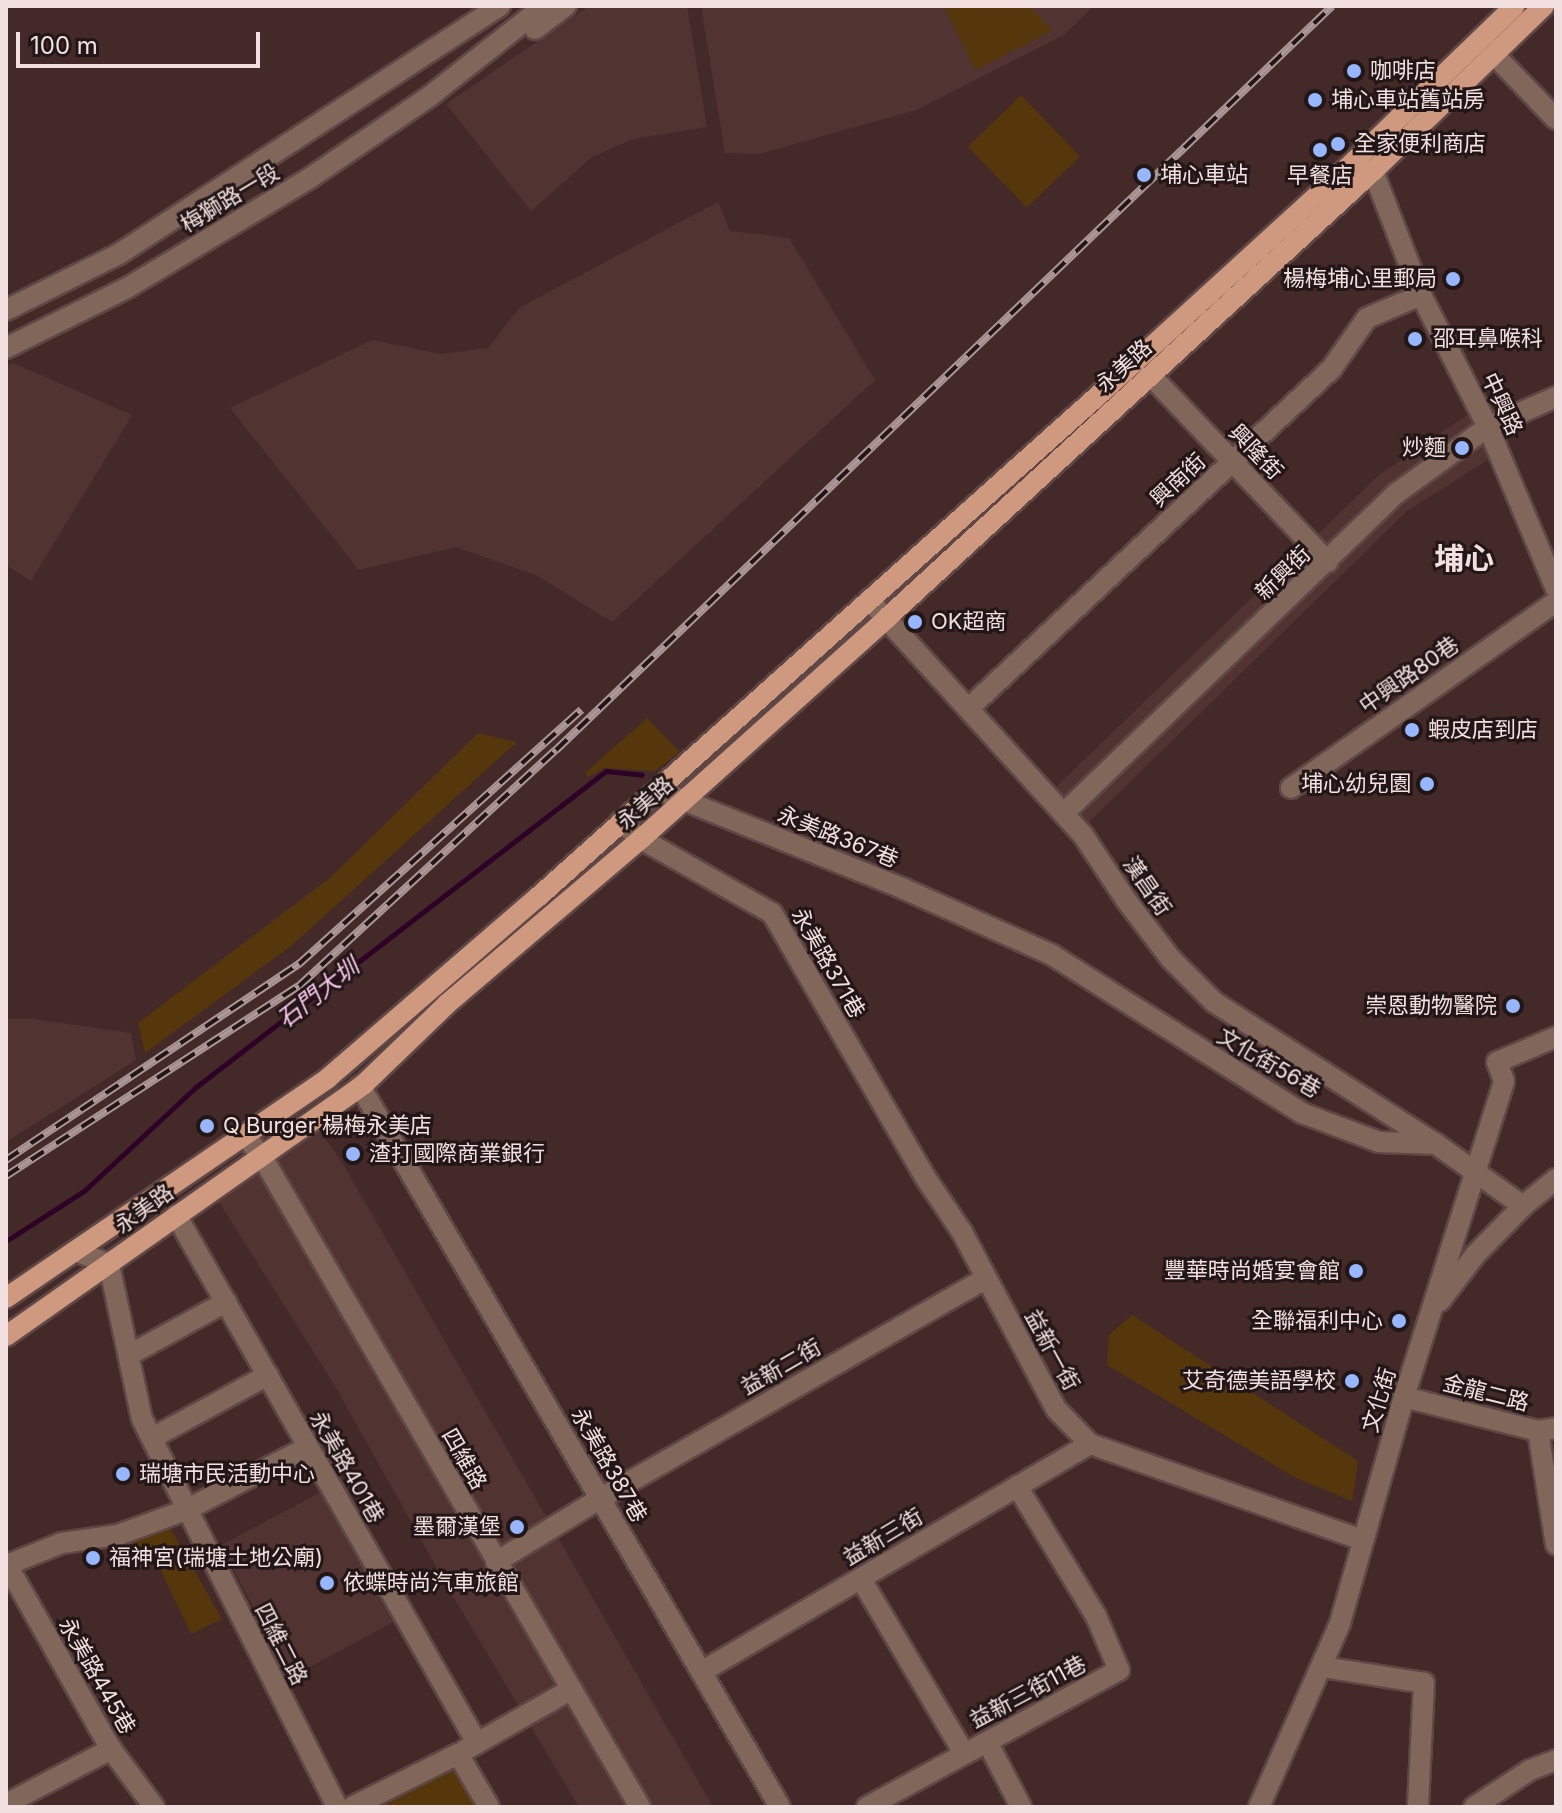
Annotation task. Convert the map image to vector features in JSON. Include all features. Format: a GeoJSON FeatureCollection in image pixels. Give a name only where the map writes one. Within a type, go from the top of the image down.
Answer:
{"type":"FeatureCollection","features":[{"type":"Feature","properties":{"kind":"main road","name":"永美路"},"geometry":{"type":"LineString","coordinates":[[1487,46],[1515,6]]}},
{"type":"Feature","properties":{"kind":"main road","name":"永美路"},"geometry":{"type":"LineString","coordinates":[[6,1298],[328,1078],[658,790],[869,600],[1271,251],[1487,46],[1544,6]]}},
{"type":"Feature","properties":{"kind":"main road","name":"永美路"},"geometry":{"type":"LineString","coordinates":[[6,1336],[360,1086],[447,1004],[641,839],[888,617],[1150,375],[1271,251]]}},
{"type":"Feature","properties":{"kind":"street","name":"梅獅路一段"},"geometry":{"type":"LineString","coordinates":[[456,35],[484,6]]}},
{"type":"Feature","properties":{"kind":"street","name":"梅獅路一段"},"geometry":{"type":"LineString","coordinates":[[6,310],[119,254],[500,6]]}},
{"type":"Feature","properties":{"kind":"street","name":"梅獅路一段"},"geometry":{"type":"LineString","coordinates":[[6,348],[127,288],[310,178],[466,68],[544,6]]}},
{"type":"Feature","properties":{"kind":"street","name":"梅獅路一段"},"geometry":{"type":"LineString","coordinates":[[466,68],[499,56],[566,6]]}},
{"type":"Feature","properties":{"kind":"street"},"geometry":{"type":"LineString","coordinates":[[1487,46],[1556,119]]}},
{"type":"Feature","properties":{"kind":"street","name":"中興路"},"geometry":{"type":"LineString","coordinates":[[1366,164],[1421,295],[1488,427],[1556,589]]}},
{"type":"Feature","properties":{"kind":"street","name":"興南街"},"geometry":{"type":"LineString","coordinates":[[969,708],[1332,368],[1367,318],[1421,295]]}},
{"type":"Feature","properties":{"kind":"street","name":"興隆街"},"geometry":{"type":"LineString","coordinates":[[1150,375],[1328,562]]}},
{"type":"Feature","properties":{"kind":"street","name":"新興街"},"geometry":{"type":"LineString","coordinates":[[1064,813],[1397,493],[1488,427],[1556,397]]}},
{"type":"Feature","properties":{"kind":"street","name":"漢昌街"},"geometry":{"type":"LineString","coordinates":[[869,600],[888,617],[1083,835],[1171,959],[1214,1002],[1436,1144]]}},
{"type":"Feature","properties":{"kind":"street","name":"中興路80巷"},"geometry":{"type":"LineString","coordinates":[[1291,788],[1556,602]]}},
{"type":"Feature","properties":{"kind":"street","name":"永美路367巷"},"geometry":{"type":"LineString","coordinates":[[658,790],[1000,930]]}},
{"type":"Feature","properties":{"kind":"street","name":"永美路371巷"},"geometry":{"type":"LineString","coordinates":[[620,822],[641,839],[772,913],[884,1106]]}},
{"type":"Feature","properties":{"kind":"street","name":"文化街56巷"},"geometry":{"type":"LineString","coordinates":[[1000,930],[1052,955],[1302,1113],[1379,1142],[1436,1144]]}},
{"type":"Feature","properties":{"kind":"street","name":"文化街"},"geometry":{"type":"LineString","coordinates":[[1259,1807],[1340,1623],[1404,1397],[1504,1081],[1497,1062],[1556,1037]]}},
{"type":"Feature","properties":{"kind":"street","name":"永美路387巷"},"geometry":{"type":"LineString","coordinates":[[360,1086],[398,1145],[780,1807]]}},
{"type":"Feature","properties":{"kind":"street","name":"益新一街"},"geometry":{"type":"LineString","coordinates":[[884,1106],[925,1177],[962,1232],[1056,1409],[1090,1444],[1363,1540]]}},
{"type":"Feature","properties":{"kind":"street","name":"四維路"},"geometry":{"type":"LineString","coordinates":[[244,1135],[261,1155],[640,1807]]}},
{"type":"Feature","properties":{"kind":"street"},"geometry":{"type":"LineString","coordinates":[[1436,1144],[1523,1206]]}},
{"type":"Feature","properties":{"kind":"street"},"geometry":{"type":"LineString","coordinates":[[1430,1314],[1475,1255],[1523,1206],[1556,1179]]}},
{"type":"Feature","properties":{"kind":"street","name":"永美路401巷"},"geometry":{"type":"LineString","coordinates":[[176,1215],[477,1743]]}},
{"type":"Feature","properties":{"kind":"street"},"geometry":{"type":"LineString","coordinates":[[75,1251],[109,1264]]}},
{"type":"Feature","properties":{"kind":"street","name":"四維二路"},"geometry":{"type":"LineString","coordinates":[[109,1264],[142,1419],[337,1807]]}},
{"type":"Feature","properties":{"kind":"street","name":"益新二街"},"geometry":{"type":"LineString","coordinates":[[496,1562],[601,1498],[985,1279]]}},
{"type":"Feature","properties":{"kind":"street"},"geometry":{"type":"LineString","coordinates":[[129,1355],[226,1302]]}},
{"type":"Feature","properties":{"kind":"street"},"geometry":{"type":"LineString","coordinates":[[152,1438],[268,1375]]}},
{"type":"Feature","properties":{"kind":"street","name":"金龍二路"},"geometry":{"type":"LineString","coordinates":[[1404,1397],[1547,1429]]}},
{"type":"Feature","properties":{"kind":"street"},"geometry":{"type":"LineString","coordinates":[[1547,1429],[1556,1545]]}},
{"type":"Feature","properties":{"kind":"street","name":"益新三街"},"geometry":{"type":"LineString","coordinates":[[701,1672],[1090,1444]]}},
{"type":"Feature","properties":{"kind":"street"},"geometry":{"type":"LineString","coordinates":[[6,1564],[62,1543],[118,1535],[186,1510],[308,1447]]}},
{"type":"Feature","properties":{"kind":"street","name":"益新三街11巷"},"geometry":{"type":"LineString","coordinates":[[867,1807],[1119,1670],[1096,1616],[1017,1486]]}},
{"type":"Feature","properties":{"kind":"street","name":"永美路445巷"},"geometry":{"type":"LineString","coordinates":[[6,1564],[111,1749],[154,1807]]}},
{"type":"Feature","properties":{"kind":"street"},"geometry":{"type":"LineString","coordinates":[[861,1579],[964,1753]]}},
{"type":"Feature","properties":{"kind":"street"},"geometry":{"type":"LineString","coordinates":[[1322,1667],[1424,1683],[1418,1807]]}},
{"type":"Feature","properties":{"kind":"street"},"geometry":{"type":"LineString","coordinates":[[352,1807],[458,1754],[572,1689]]}},
{"type":"Feature","properties":{"kind":"street"},"geometry":{"type":"LineString","coordinates":[[6,1804],[111,1749]]}},
{"type":"Feature","properties":{"kind":"street"},"geometry":{"type":"LineString","coordinates":[[992,1751],[1021,1807]]}},
{"type":"Feature","properties":{"kind":"street"},"geometry":{"type":"LineString","coordinates":[[458,1754],[489,1807]]}},
{"type":"Feature","properties":{"kind":"street"},"geometry":{"type":"LineString","coordinates":[[1474,1807],[1530,1770],[1556,1760]]}},
{"type":"Feature","properties":{"kind":"shaded area"},"geometry":{"type":"Polygon","coordinates":[[[589,6],[687,6],[707,127],[633,139],[592,157],[531,211],[446,104],[589,6]]]}},
{"type":"Feature","properties":{"kind":"shaded area"},"geometry":{"type":"Polygon","coordinates":[[[701,6],[1094,6],[1064,35],[916,110],[759,154],[725,153],[701,6]]]}},
{"type":"Feature","properties":{"kind":"shaded area"},"geometry":{"type":"Polygon","coordinates":[[[944,6],[1029,6],[1053,30],[975,70],[944,6]]]}},
{"type":"Feature","properties":{"kind":"shaded area"},"geometry":{"type":"Polygon","coordinates":[[[1021,95],[1080,156],[1027,208],[968,146],[1021,95]]]}},
{"type":"Feature","properties":{"kind":"shaded area"},"geometry":{"type":"Polygon","coordinates":[[[718,202],[730,231],[789,238],[875,380],[612,622],[536,575],[456,547],[359,570],[230,408],[372,340],[441,354],[488,348],[519,308],[718,202]]]}},
{"type":"Feature","properties":{"kind":"shaded area"},"geometry":{"type":"Polygon","coordinates":[[[13,363],[132,415],[31,581],[6,565],[6,366],[13,363]]]}},
{"type":"Feature","properties":{"kind":"shaded area"},"geometry":{"type":"Polygon","coordinates":[[[1470,413],[1494,456],[1407,511],[1085,826],[1054,789],[1379,475],[1470,413]]]}},
{"type":"Feature","properties":{"kind":"shaded area"},"geometry":{"type":"Polygon","coordinates":[[[647,718],[680,752],[655,771],[604,768],[588,777],[585,773],[647,718]]]}},
{"type":"Feature","properties":{"kind":"shaded area"},"geometry":{"type":"Polygon","coordinates":[[[478,733],[517,742],[291,946],[145,1053],[138,1023],[331,877],[478,733]]]}},
{"type":"Feature","properties":{"kind":"shaded area"},"geometry":{"type":"Polygon","coordinates":[[[6,1019],[33,1019],[131,1033],[136,1060],[6,1142],[6,1019]]]}},
{"type":"Feature","properties":{"kind":"shaded area"},"geometry":{"type":"Polygon","coordinates":[[[317,1127],[340,1159],[713,1807],[579,1807],[448,1588],[335,1386],[219,1202],[317,1127]]]}},
{"type":"Feature","properties":{"kind":"shaded area"},"geometry":{"type":"Polygon","coordinates":[[[1132,1315],[1358,1461],[1352,1501],[1296,1478],[1107,1365],[1109,1335],[1132,1315]]]}},
{"type":"Feature","properties":{"kind":"shaded area"},"geometry":{"type":"Polygon","coordinates":[[[323,1491],[393,1623],[291,1677],[221,1545],[323,1491]]]}},
{"type":"Feature","properties":{"kind":"shaded area"},"geometry":{"type":"Polygon","coordinates":[[[166,1521],[222,1619],[191,1634],[152,1552],[125,1564],[118,1546],[166,1521]]]}},
{"type":"Feature","properties":{"kind":"shaded area"},"geometry":{"type":"Polygon","coordinates":[[[456,1762],[479,1807],[366,1807],[456,1762]]]}},
{"type":"Feature","properties":{"kind":"waterway","name":"石門大圳"},"geometry":{"type":"LineString","coordinates":[[6,1241],[85,1190],[196,1087],[606,771],[642,775]]}},
{"type":"Feature","properties":{"kind":"railway"},"geometry":{"type":"LineString","coordinates":[[6,1176],[299,986],[556,750],[1332,6]]}},
{"type":"Feature","properties":{"kind":"railway"},"geometry":{"type":"LineString","coordinates":[[6,1160],[299,964],[581,710]]}},
{"type":"Feature","properties":{"kind":"place","name":"咖啡店"},"geometry":{"type":"Point","coordinates":[1354,71]}},
{"type":"Feature","properties":{"kind":"place","name":"埔心車站舊站房"},"geometry":{"type":"Point","coordinates":[1315,100]}},
{"type":"Feature","properties":{"kind":"place","name":"全家便利商店"},"geometry":{"type":"Point","coordinates":[1338,144]}},
{"type":"Feature","properties":{"kind":"place","name":"早餐店"},"geometry":{"type":"Point","coordinates":[1320,150]}},
{"type":"Feature","properties":{"kind":"place","name":"埔心車站"},"geometry":{"type":"Point","coordinates":[1144,175]}},
{"type":"Feature","properties":{"kind":"place","name":"楊梅埔心里郵局"},"geometry":{"type":"Point","coordinates":[1453,279]}},
{"type":"Feature","properties":{"kind":"place","name":"邵耳鼻喉科"},"geometry":{"type":"Point","coordinates":[1415,339]}},
{"type":"Feature","properties":{"kind":"place","name":"炒麵"},"geometry":{"type":"Point","coordinates":[1462,448]}},
{"type":"Feature","properties":{"kind":"place","name":"OK超商"},"geometry":{"type":"Point","coordinates":[915,622]}},
{"type":"Feature","properties":{"kind":"place","name":"蝦皮店到店"},"geometry":{"type":"Point","coordinates":[1412,730]}},
{"type":"Feature","properties":{"kind":"place","name":"埔心幼兒園"},"geometry":{"type":"Point","coordinates":[1427,784]}},
{"type":"Feature","properties":{"kind":"place","name":"崇恩動物醫院"},"geometry":{"type":"Point","coordinates":[1513,1006]}},
{"type":"Feature","properties":{"kind":"place","name":"Q Burger 楊梅永美店"},"geometry":{"type":"Point","coordinates":[207,1126]}},
{"type":"Feature","properties":{"kind":"place","name":"渣打國際商業銀行"},"geometry":{"type":"Point","coordinates":[353,1154]}},
{"type":"Feature","properties":{"kind":"place","name":"豐華時尚婚宴會館"},"geometry":{"type":"Point","coordinates":[1356,1271]}},
{"type":"Feature","properties":{"kind":"place","name":"全聯福利中心"},"geometry":{"type":"Point","coordinates":[1399,1321]}},
{"type":"Feature","properties":{"kind":"place","name":"艾奇德美語學校"},"geometry":{"type":"Point","coordinates":[1352,1381]}},
{"type":"Feature","properties":{"kind":"place","name":"瑞塘市民活動中心"},"geometry":{"type":"Point","coordinates":[123,1474]}},
{"type":"Feature","properties":{"kind":"place","name":"墨爾漢堡"},"geometry":{"type":"Point","coordinates":[517,1527]}},
{"type":"Feature","properties":{"kind":"place","name":"福神宮(瑞塘土地公廟)"},"geometry":{"type":"Point","coordinates":[93,1558]}},
{"type":"Feature","properties":{"kind":"place","name":"依蝶時尚汽車旅館"},"geometry":{"type":"Point","coordinates":[327,1583]}},
{"type":"Feature","properties":{"kind":"district","name":"埔心"},"geometry":{"type":"Point","coordinates":[1464,558]}}]}
